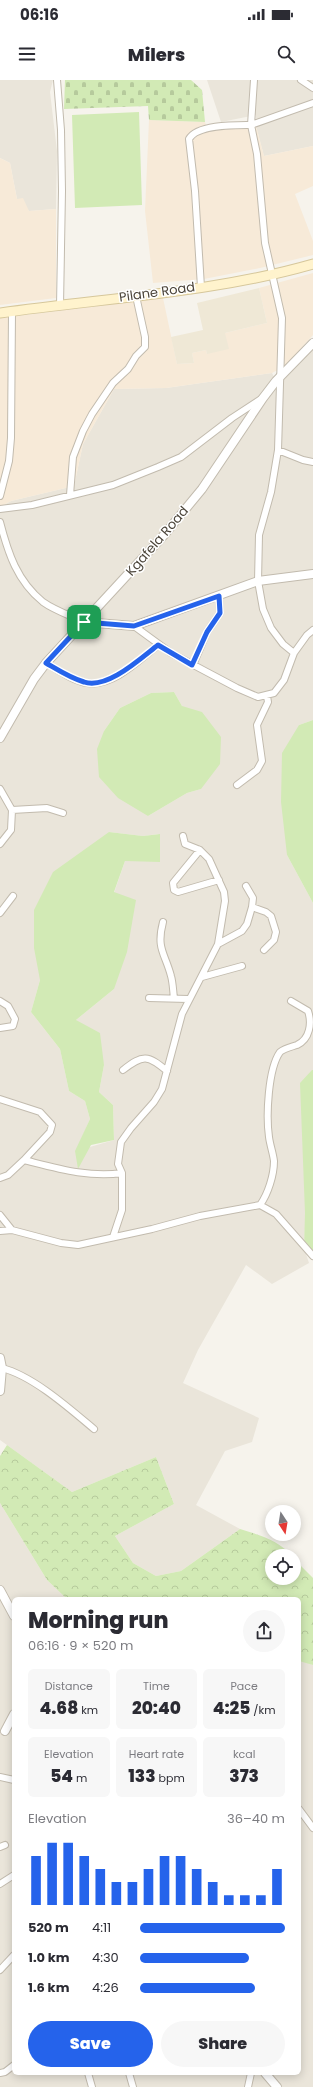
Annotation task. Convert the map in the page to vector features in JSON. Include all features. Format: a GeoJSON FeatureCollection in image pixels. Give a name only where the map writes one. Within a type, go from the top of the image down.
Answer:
{"type":"FeatureCollection","features":[{"type":"Feature","properties":{"kind":"main road","name":"Pilane Road"},"geometry":{"type":"LineString","coordinates":[[0,313],[136,296],[271,275],[313,264]]}},
{"type":"Feature","properties":{"kind":"street"},"geometry":{"type":"LineString","coordinates":[[57,80],[61,130],[62,191],[60,306]]}},
{"type":"Feature","properties":{"kind":"street"},"geometry":{"type":"LineString","coordinates":[[254,80],[251,124],[257,154],[265,243],[271,275],[282,318],[278,450],[271,492],[259,534],[258,581],[263,609],[271,628],[283,644],[294,653]]}},
{"type":"Feature","properties":{"kind":"street"},"geometry":{"type":"LineString","coordinates":[[301,80],[313,88]]}},
{"type":"Feature","properties":{"kind":"street"},"geometry":{"type":"LineString","coordinates":[[200,286],[195,191],[189,139],[191,135],[214,127],[251,124],[313,104]]}},
{"type":"Feature","properties":{"kind":"street"},"geometry":{"type":"LineString","coordinates":[[70,495],[73,457],[83,431],[113,383],[128,369],[136,356],[145,347],[145,337],[136,296]]}},
{"type":"Feature","properties":{"kind":"street"},"geometry":{"type":"LineString","coordinates":[[0,496],[9,461],[11,438],[12,312]]}},
{"type":"Feature","properties":{"kind":"street","name":"Kgafela Road"},"geometry":{"type":"LineString","coordinates":[[0,738],[34,679],[46,663],[164,535],[202,489],[263,398],[280,377],[313,343]]}},
{"type":"Feature","properties":{"kind":"street"},"geometry":{"type":"LineString","coordinates":[[0,509],[32,504],[113,485],[181,457],[232,418],[263,398]]}},
{"type":"Feature","properties":{"kind":"street"},"geometry":{"type":"LineString","coordinates":[[278,450],[303,460],[313,462]]}},
{"type":"Feature","properties":{"kind":"street"},"geometry":{"type":"LineString","coordinates":[[0,522],[14,568],[26,586],[44,602],[84,622],[134,626],[258,581],[313,574]]}},
{"type":"Feature","properties":{"kind":"street"},"geometry":{"type":"LineString","coordinates":[[192,665],[207,632],[220,613],[219,596]]}},
{"type":"Feature","properties":{"kind":"street"},"geometry":{"type":"LineString","coordinates":[[134,626],[158,645],[192,665],[258,697],[267,696],[274,693],[284,680],[294,653],[307,635],[313,630]]}},
{"type":"Feature","properties":{"kind":"street"},"geometry":{"type":"LineString","coordinates":[[46,663],[85,683],[97,684],[120,674],[158,645]]}},
{"type":"Feature","properties":{"kind":"street"},"geometry":{"type":"LineString","coordinates":[[237,785],[257,770],[262,761],[258,725],[268,702],[267,696]]}},
{"type":"Feature","properties":{"kind":"street"},"geometry":{"type":"LineString","coordinates":[[0,789],[12,810],[11,830],[0,844]]}},
{"type":"Feature","properties":{"kind":"street"},"geometry":{"type":"LineString","coordinates":[[12,810],[47,808],[63,813]]}},
{"type":"Feature","properties":{"kind":"street"},"geometry":{"type":"LineString","coordinates":[[113,1237],[122,1210],[122,1173],[118,1164],[121,1142],[154,1102],[162,1089],[182,1014],[188,999],[202,977],[218,944],[225,901],[219,880],[209,859],[200,850],[185,844],[183,836]]}},
{"type":"Feature","properties":{"kind":"street"},"geometry":{"type":"LineString","coordinates":[[200,850],[173,883],[174,890],[178,892],[219,880]]}},
{"type":"Feature","properties":{"kind":"street"},"geometry":{"type":"LineString","coordinates":[[218,944],[242,931],[247,924],[248,914],[252,907],[253,898],[246,886]]}},
{"type":"Feature","properties":{"kind":"street"},"geometry":{"type":"LineString","coordinates":[[0,913],[13,896]]}},
{"type":"Feature","properties":{"kind":"street"},"geometry":{"type":"LineString","coordinates":[[252,907],[266,912],[271,916],[276,932],[274,940],[264,950]]}},
{"type":"Feature","properties":{"kind":"street"},"geometry":{"type":"LineString","coordinates":[[163,922],[159,937],[164,958],[172,977],[174,998]]}},
{"type":"Feature","properties":{"kind":"street"},"geometry":{"type":"LineString","coordinates":[[202,977],[242,966]]}},
{"type":"Feature","properties":{"kind":"street"},"geometry":{"type":"LineString","coordinates":[[149,998],[188,999]]}},
{"type":"Feature","properties":{"kind":"street"},"geometry":{"type":"LineString","coordinates":[[0,1001],[8,1006],[15,1018],[13,1026],[0,1028]]}},
{"type":"Feature","properties":{"kind":"street"},"geometry":{"type":"LineString","coordinates":[[260,1205],[266,1197],[274,1160],[268,1136],[272,1069],[275,1058],[280,1052],[303,1041],[307,1035],[310,1023],[308,1011],[291,1001]]}},
{"type":"Feature","properties":{"kind":"street"},"geometry":{"type":"LineString","coordinates":[[123,1070],[134,1061],[145,1058],[156,1062],[167,1072]]}},
{"type":"Feature","properties":{"kind":"street"},"geometry":{"type":"LineString","coordinates":[[0,1099],[40,1112],[52,1125],[50,1132],[24,1160],[8,1175],[0,1178]]}},
{"type":"Feature","properties":{"kind":"street"},"geometry":{"type":"LineString","coordinates":[[24,1160],[74,1172],[106,1176],[122,1173]]}},
{"type":"Feature","properties":{"kind":"street"},"geometry":{"type":"LineString","coordinates":[[0,1231],[12,1230],[61,1243],[78,1245],[152,1229],[206,1215],[260,1205],[276,1214],[313,1256]]}},
{"type":"Feature","properties":{"kind":"street"},"geometry":{"type":"LineString","coordinates":[[0,1215],[12,1230]]}},
{"type":"Feature","properties":{"kind":"street"},"geometry":{"type":"LineString","coordinates":[[0,1358],[2,1368],[0,1391]]}},
{"type":"Feature","properties":{"kind":"street"},"geometry":{"type":"LineString","coordinates":[[2,1368],[21,1374],[94,1429]]}},
{"type":"Feature","properties":{"kind":"street"},"geometry":{"type":"LineString","coordinates":[[0,1590],[12,1612]]}},
{"type":"Feature","properties":{"kind":"street"},"geometry":{"type":"LineString","coordinates":[[12,1717],[2,1730],[12,1732]]}},
{"type":"Feature","properties":{"kind":"street"},"geometry":{"type":"LineString","coordinates":[[0,1777],[12,1780]]}},
{"type":"Feature","properties":{"kind":"street"},"geometry":{"type":"LineString","coordinates":[[301,1812],[313,1828]]}},
{"type":"Feature","properties":{"kind":"street"},"geometry":{"type":"LineString","coordinates":[[0,1884],[12,1876]]}},
{"type":"Feature","properties":{"kind":"street"},"geometry":{"type":"LineString","coordinates":[[0,1970],[12,1957]]}},
{"type":"Feature","properties":{"kind":"street"},"geometry":{"type":"LineString","coordinates":[[0,2072],[5,2072],[12,2067]]}},
{"type":"Feature","properties":{"kind":"street"},"geometry":{"type":"LineString","coordinates":[[89,2075],[92,2087]]}},
{"type":"Feature","properties":{"kind":"street"},"geometry":{"type":"LineString","coordinates":[[130,2075],[133,2087]]}},
{"type":"Feature","properties":{"kind":"street"},"geometry":{"type":"LineString","coordinates":[[248,2087],[251,2075]]}},
{"type":"Feature","properties":{"kind":"street"},"geometry":{"type":"LineString","coordinates":[[267,2075],[277,2087]]}},
{"type":"Feature","properties":{"kind":"shaded area"},"geometry":{"type":"Polygon","coordinates":[[[0,80],[53,80],[50,92],[57,151],[56,209],[29,211],[17,199],[10,163],[0,158],[0,80]]]}},
{"type":"Feature","properties":{"kind":"shaded area"},"geometry":{"type":"Polygon","coordinates":[[[207,80],[313,80],[313,146],[264,156],[256,126],[256,115],[221,122],[207,80]]]}},
{"type":"Feature","properties":{"kind":"shaded area"},"geometry":{"type":"Polygon","coordinates":[[[149,120],[205,122],[208,131],[256,126],[264,156],[313,146],[313,186],[295,194],[313,241],[313,255],[260,268],[204,279],[153,283],[145,211],[149,120]]]}},
{"type":"Feature","properties":{"kind":"shaded area"},"geometry":{"type":"Polygon","coordinates":[[[0,158],[10,163],[17,199],[23,198],[29,211],[56,209],[56,298],[0,305],[0,158]]]}},
{"type":"Feature","properties":{"kind":"shaded area"},"geometry":{"type":"Polygon","coordinates":[[[313,273],[313,335],[285,366],[272,373],[166,388],[114,389],[83,444],[74,486],[11,501],[0,507],[0,318],[163,298],[177,364],[194,363],[192,353],[206,350],[207,354],[225,333],[267,323],[259,288],[313,273]]]}},
{"type":"Feature","properties":{"kind":"shaded area"},"geometry":{"type":"Polygon","coordinates":[[[259,288],[267,323],[225,333],[229,349],[207,354],[206,350],[192,353],[194,363],[177,364],[171,337],[203,330],[197,303],[259,288]]]}},
{"type":"Feature","properties":{"kind":"shaded area"},"geometry":{"type":"Polygon","coordinates":[[[313,343],[313,720],[299,725],[287,855],[313,903],[313,1070],[304,1248],[309,1263],[272,1284],[246,1265],[198,1350],[183,1383],[259,1418],[252,1442],[225,1451],[196,1505],[240,1529],[181,1571],[156,1576],[133,1563],[115,1536],[174,1504],[156,1457],[72,1492],[0,1440],[0,507],[11,501],[74,486],[83,444],[114,389],[166,388],[272,373],[276,381],[313,343]],[[174,692],[151,693],[120,708],[104,731],[148,816],[187,793],[201,789],[182,706],[174,692]],[[109,832],[40,980],[31,1012],[60,1049],[69,1091],[85,1101],[90,1119],[76,1151],[114,1140],[113,1105],[99,1092],[104,1065],[76,1020],[114,989],[114,893],[125,861],[159,834],[143,836],[109,832]]]}},
{"type":"Feature","properties":{"kind":"shaded area"},"geometry":{"type":"Polygon","coordinates":[[[0,1503],[47,1580],[65,1597],[12,1597],[12,2075],[301,2075],[301,1661],[303,1661],[313,1665],[313,2087],[0,2087],[0,1503]]]}},
{"type":"Feature","properties":{"kind":"green space"},"geometry":{"type":"Polygon","coordinates":[[[65,80],[191,80],[202,90],[205,122],[149,120],[148,106],[64,109],[65,80]]]}},
{"type":"Feature","properties":{"kind":"green space"},"geometry":{"type":"Polygon","coordinates":[[[139,112],[142,205],[75,208],[72,115],[139,112]]]}},
{"type":"Feature","properties":{"kind":"green space"},"geometry":{"type":"Polygon","coordinates":[[[174,692],[182,706],[202,712],[221,737],[220,764],[201,789],[187,793],[148,816],[118,798],[99,777],[97,749],[104,731],[120,708],[151,693],[174,692]]]}},
{"type":"Feature","properties":{"kind":"green space"},"geometry":{"type":"Polygon","coordinates":[[[313,720],[313,903],[287,855],[281,802],[282,753],[299,725],[313,720]]]}},
{"type":"Feature","properties":{"kind":"green space"},"geometry":{"type":"Polygon","coordinates":[[[109,832],[143,836],[160,834],[160,862],[125,861],[114,892],[136,900],[127,952],[114,989],[76,1020],[100,1033],[104,1065],[99,1092],[113,1105],[114,1140],[91,1145],[78,1169],[75,1151],[90,1119],[85,1101],[69,1091],[60,1049],[31,1012],[40,980],[34,948],[34,910],[53,872],[109,832]]]}},
{"type":"Feature","properties":{"kind":"green space"},"geometry":{"type":"Polygon","coordinates":[[[312,1070],[313,1256],[304,1248],[305,1213],[300,1083],[312,1070]]]}},
{"type":"Feature","properties":{"kind":"green space"},"geometry":{"type":"Polygon","coordinates":[[[7,1445],[72,1492],[156,1457],[174,1504],[115,1536],[133,1563],[156,1576],[181,1571],[240,1529],[265,1538],[265,1541],[275,1542],[286,1549],[265,1549],[265,1585],[301,1585],[301,1566],[313,1578],[313,1665],[301,1662],[301,1597],[65,1597],[47,1580],[0,1503],[0,1456],[7,1445]]]}},
{"type":"Feature","properties":{"kind":"route"},"geometry":{"type":"LineString","coordinates":[[219,596],[220,613],[207,632],[192,665],[158,645],[120,674],[97,684],[85,683],[46,663],[84,622],[134,626],[219,596]]}}]}
